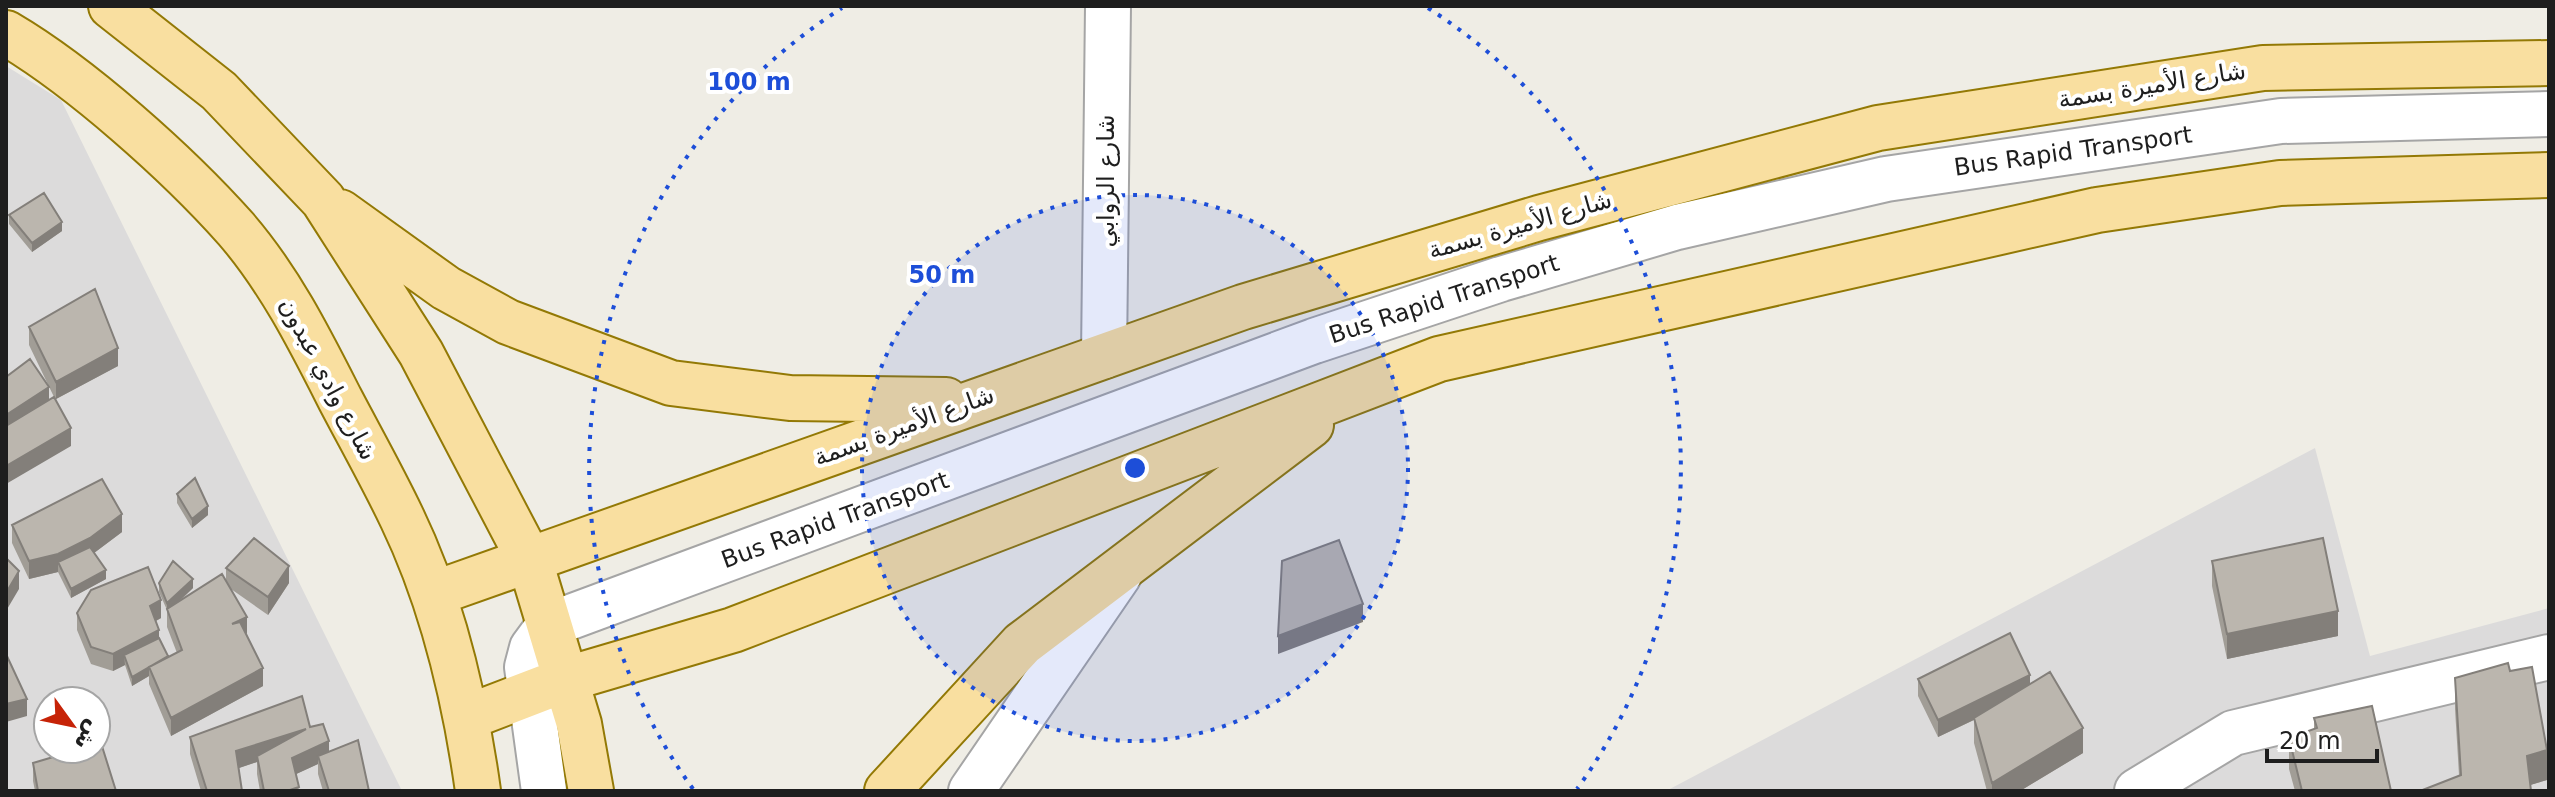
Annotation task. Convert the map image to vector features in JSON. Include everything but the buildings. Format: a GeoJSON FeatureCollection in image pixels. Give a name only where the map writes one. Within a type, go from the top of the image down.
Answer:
{"type":"FeatureCollection","features":[{"type":"Feature","properties":{"kind":"main road"},"geometry":{"type":"LineString","coordinates":[[111,6],[219,91],[323,200],[446,288],[508,322],[671,383],[790,398],[973,401]]}},
{"type":"Feature","properties":{"kind":"main road","name":"شارع وادي عبدون"},"geometry":{"type":"LineString","coordinates":[[6,33],[90,93],[236,230],[291,304],[403,519],[433,594]]}},
{"type":"Feature","properties":{"kind":"main road","name":"شارع الأميرة بسمة"},"geometry":{"type":"LineString","coordinates":[[433,594],[1243,307],[1539,218],[1878,128],[2263,68],[2549,63]]}},
{"type":"Feature","properties":{"kind":"main road"},"geometry":{"type":"LineString","coordinates":[[468,717],[548,685],[733,630],[1439,359],[2097,210],[2280,183],[2549,175]]}},
{"type":"Feature","properties":{"kind":"main road"},"geometry":{"type":"LineString","coordinates":[[323,200],[421,353],[530,561],[549,625],[548,685],[579,724],[591,791]]}},
{"type":"Feature","properties":{"kind":"main road"},"geometry":{"type":"LineString","coordinates":[[887,791],[1022,644],[1352,394]]}},
{"type":"Feature","properties":{"kind":"main road"},"geometry":{"type":"LineString","coordinates":[[433,594],[468,717],[478,791]]}},
{"type":"Feature","properties":{"kind":"street","name":"شارع الروابي"},"geometry":{"type":"LineString","coordinates":[[1104,356],[1108,6]]}},
{"type":"Feature","properties":{"kind":"street","name":"Bus Rapid Transport"},"geometry":{"type":"LineString","coordinates":[[549,625],[1314,341],[1501,279],[1677,227],[1886,179],[2281,121],[2549,114]]}},
{"type":"Feature","properties":{"kind":"street"},"geometry":{"type":"LineString","coordinates":[[971,791],[1126,565]]}},
{"type":"Feature","properties":{"kind":"street"},"geometry":{"type":"LineString","coordinates":[[2137,791],[2233,733],[2549,657]]}},
{"type":"Feature","properties":{"kind":"street"},"geometry":{"type":"LineString","coordinates":[[544,791],[548,685]]}},
{"type":"Feature","properties":{"kind":"shaded area"},"geometry":{"type":"Polygon","coordinates":[[[6,66],[61,100],[402,791],[6,791],[6,66]]]}},
{"type":"Feature","properties":{"kind":"shaded area"},"geometry":{"type":"Polygon","coordinates":[[[2315,448],[2370,656],[2549,608],[2549,791],[1666,791],[2315,448]]]}}]}
